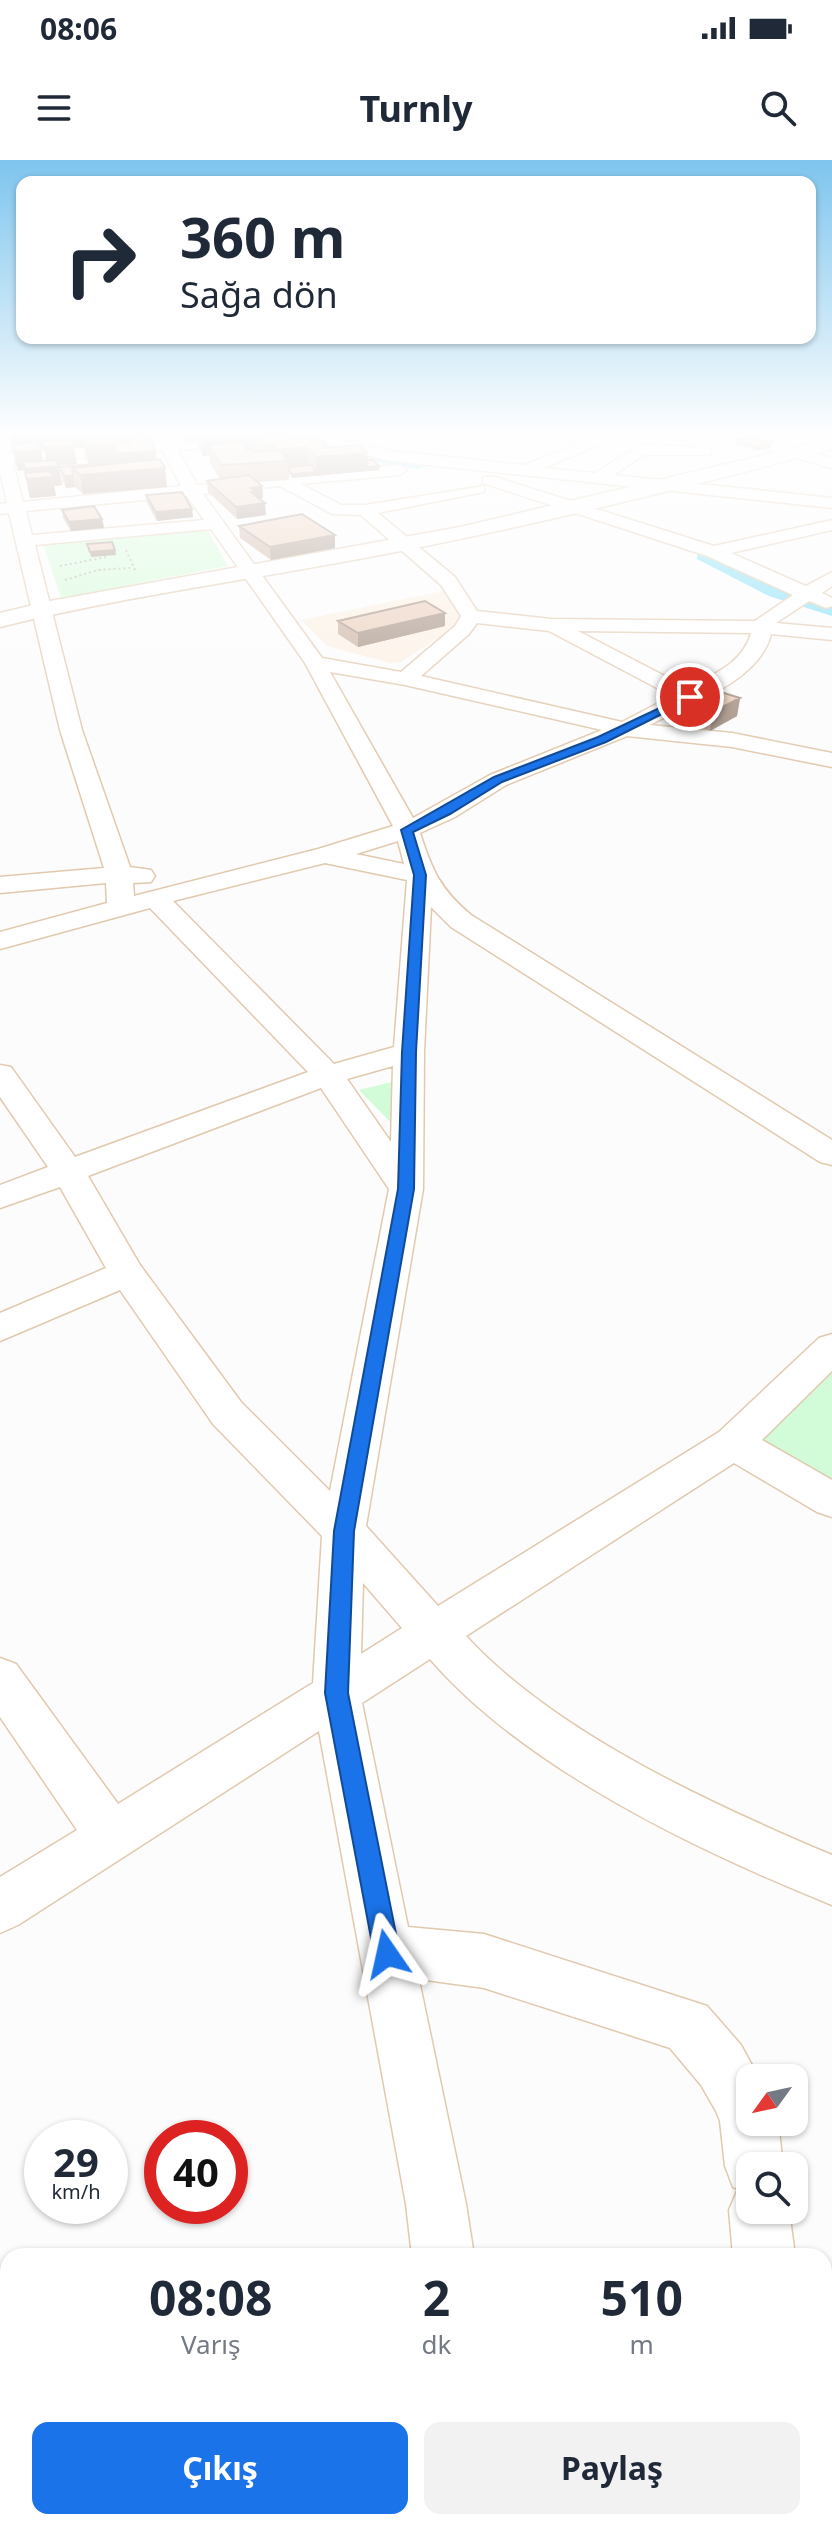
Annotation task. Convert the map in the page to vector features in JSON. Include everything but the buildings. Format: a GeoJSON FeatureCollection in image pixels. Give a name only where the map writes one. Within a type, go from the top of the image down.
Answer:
{"type":"FeatureCollection","features":[{"type":"Feature","properties":{"kind":"main road"},"geometry":{"type":"LineString","coordinates":[[0,630],[41,615],[143,589],[398,546]]}},
{"type":"Feature","properties":{"kind":"main road"},"geometry":{"type":"LineString","coordinates":[[0,620],[202,586],[248,572]]}},
{"type":"Feature","properties":{"kind":"street"},"geometry":{"type":"LineString","coordinates":[[24,546],[71,730],[119,874],[121,907]]}},
{"type":"Feature","properties":{"kind":"street"},"geometry":{"type":"LineString","coordinates":[[229,546],[315,663],[407,830],[420,875],[409,1052],[406,1189],[344,1531],[336,1693],[436,2204],[442,2248]]}},
{"type":"Feature","properties":{"kind":"street"},"geometry":{"type":"LineString","coordinates":[[409,546],[451,584],[471,616]]}},
{"type":"Feature","properties":{"kind":"street"},"geometry":{"type":"LineString","coordinates":[[652,546],[660,548]]}},
{"type":"Feature","properties":{"kind":"street"},"geometry":{"type":"LineString","coordinates":[[692,546],[713,552],[801,599],[832,605]]}},
{"type":"Feature","properties":{"kind":"street"},"geometry":{"type":"LineString","coordinates":[[713,552],[741,546]]}},
{"type":"Feature","properties":{"kind":"street"},"geometry":{"type":"LineString","coordinates":[[0,941],[213,882],[326,855],[407,830],[446,812],[498,780],[625,729],[745,665],[763,643],[768,619],[832,578]]}},
{"type":"Feature","properties":{"kind":"street"},"geometry":{"type":"LineString","coordinates":[[471,616],[763,643],[832,634]]}},
{"type":"Feature","properties":{"kind":"street"},"geometry":{"type":"LineString","coordinates":[[405,679],[462,630],[471,616]]}},
{"type":"Feature","properties":{"kind":"street"},"geometry":{"type":"LineString","coordinates":[[551,625],[690,697]]}},
{"type":"Feature","properties":{"kind":"street"},"geometry":{"type":"LineString","coordinates":[[802,652],[832,652]]}},
{"type":"Feature","properties":{"kind":"street"},"geometry":{"type":"LineString","coordinates":[[315,663],[405,679],[625,729],[732,740],[829,757]]}},
{"type":"Feature","properties":{"kind":"street"},"geometry":{"type":"LineString","coordinates":[[326,855],[420,875],[446,908],[461,921],[832,1155]]}},
{"type":"Feature","properties":{"kind":"street"},"geometry":{"type":"LineString","coordinates":[[0,885],[119,874],[213,882]]}},
{"type":"Feature","properties":{"kind":"street"},"geometry":{"type":"LineString","coordinates":[[155,898],[328,1075],[406,1189]]}},
{"type":"Feature","properties":{"kind":"street"},"geometry":{"type":"LineString","coordinates":[[0,1197],[328,1075],[409,1052]]}},
{"type":"Feature","properties":{"kind":"street"},"geometry":{"type":"LineString","coordinates":[[0,1074],[68,1171],[127,1273],[227,1413],[344,1531],[474,1677],[517,1711],[610,1772],[716,1830],[832,1880]]}},
{"type":"Feature","properties":{"kind":"street"},"geometry":{"type":"LineString","coordinates":[[0,1328],[127,1273]]}},
{"type":"Feature","properties":{"kind":"street"},"geometry":{"type":"LineString","coordinates":[[0,1907],[733,1443],[832,1348]]}},
{"type":"Feature","properties":{"kind":"street"},"geometry":{"type":"LineString","coordinates":[[733,1443],[832,1500]]}},
{"type":"Feature","properties":{"kind":"street"},"geometry":{"type":"LineString","coordinates":[[0,1678],[110,1835]]}},
{"type":"Feature","properties":{"kind":"street"},"geometry":{"type":"LineString","coordinates":[[387,1954],[426,1953],[484,1961],[687,2026],[714,2054],[736,2091],[749,2120],[752,2152]]}},
{"type":"Feature","properties":{"kind":"street"},"geometry":{"type":"LineString","coordinates":[[761,2224],[763,2248]]}},
{"type":"Feature","properties":{"kind":"path"},"geometry":{"type":"LineString","coordinates":[[125,546],[143,589]]}},
{"type":"Feature","properties":{"kind":"path"},"geometry":{"type":"LineString","coordinates":[[56,555],[60,566]]}},
{"type":"Feature","properties":{"kind":"path"},"geometry":{"type":"LineString","coordinates":[[75,563],[81,579]]}},
{"type":"Feature","properties":{"kind":"shaded area"},"geometry":{"type":"Polygon","coordinates":[[[448,590],[462,618],[456,626],[401,662],[390,663],[327,646],[301,620],[448,590]]]}},
{"type":"Feature","properties":{"kind":"green space"},"geometry":{"type":"Polygon","coordinates":[[[44,546],[216,546],[228,566],[61,598],[44,546]]]}},
{"type":"Feature","properties":{"kind":"green space"},"geometry":{"type":"Polygon","coordinates":[[[400,1080],[401,1133],[359,1090],[400,1080]]]}},
{"type":"Feature","properties":{"kind":"green space"},"geometry":{"type":"Polygon","coordinates":[[[832,1366],[832,1486],[752,1441],[832,1366]]]}},
{"type":"Feature","properties":{"kind":"waterway"},"geometry":{"type":"LineString","coordinates":[[703,556],[775,592],[832,611]]}},
{"type":"Feature","properties":{"kind":"route"},"geometry":{"type":"LineString","coordinates":[[387,1954],[336,1693],[344,1531],[406,1189],[409,1052],[420,875],[407,830],[446,812],[508,775],[602,739],[690,697]]}}]}
